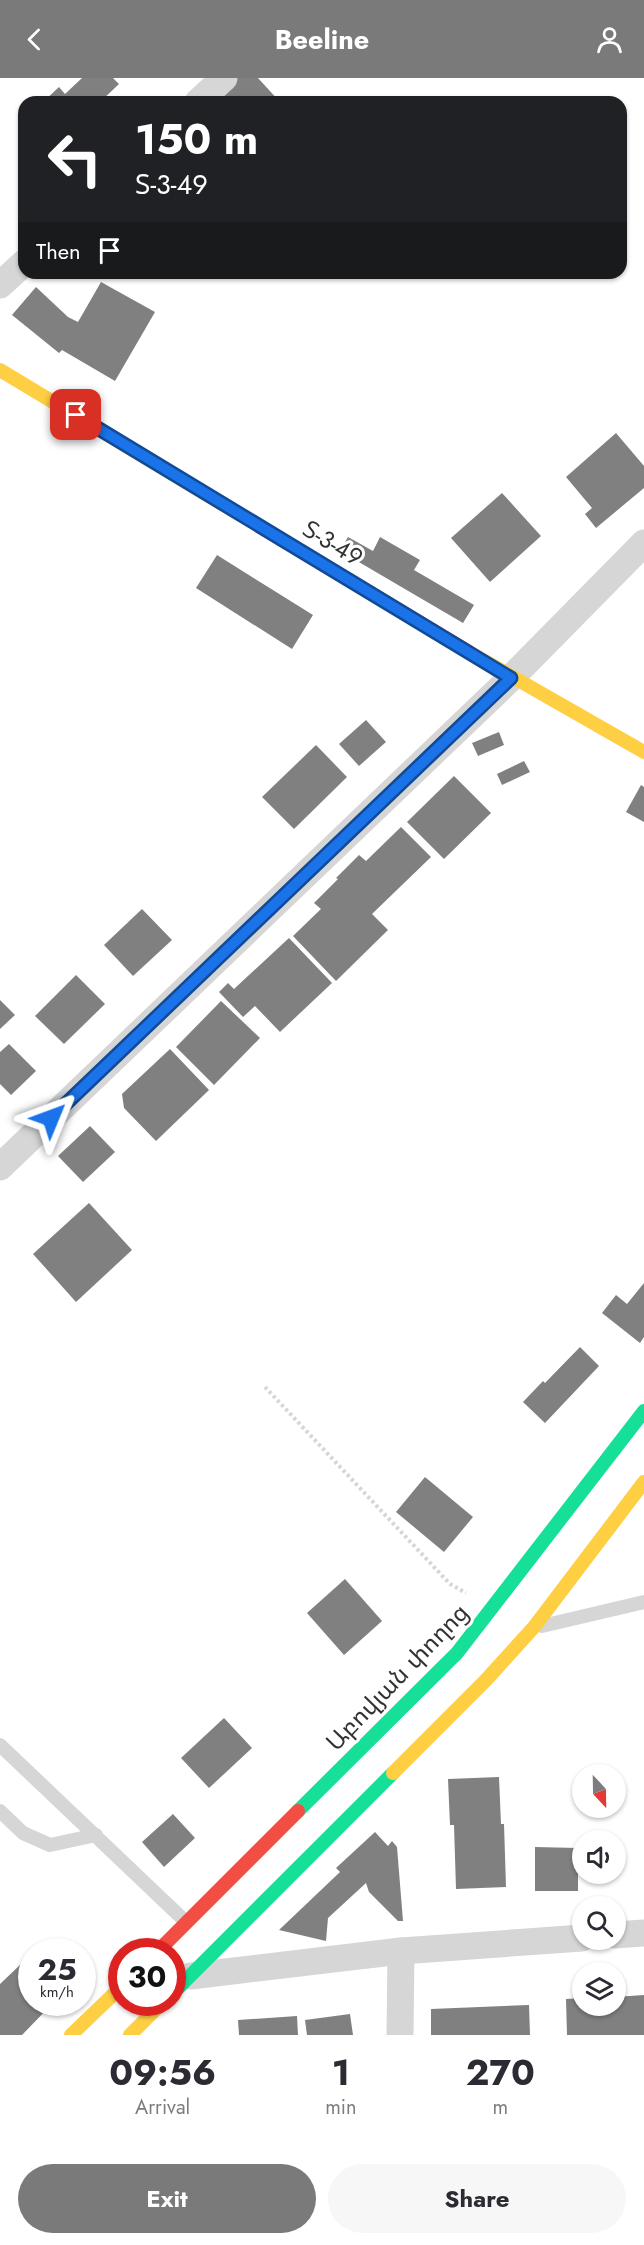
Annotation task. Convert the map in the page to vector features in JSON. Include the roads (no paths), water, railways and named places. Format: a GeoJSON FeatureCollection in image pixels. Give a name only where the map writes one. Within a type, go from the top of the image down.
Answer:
{"type":"FeatureCollection","features":[{"type":"Feature","properties":{"kind":"main road","name":"Տ-3-49"},"geometry":{"type":"LineString","coordinates":[[0,370],[511,678],[644,752]]}},
{"type":"Feature","properties":{"kind":"main road","name":"Աբովյան փողոց"},"geometry":{"type":"LineString","coordinates":[[171,1938],[457,1653],[644,1411]]}},
{"type":"Feature","properties":{"kind":"main road"},"geometry":{"type":"LineString","coordinates":[[186,1980],[486,1680],[534,1627],[644,1482]]}},
{"type":"Feature","properties":{"kind":"main road"},"geometry":{"type":"LineString","coordinates":[[72,2035],[108,2000]]}},
{"type":"Feature","properties":{"kind":"main road"},"geometry":{"type":"LineString","coordinates":[[130,2035],[149,2016]]}},
{"type":"Feature","properties":{"kind":"street"},"geometry":{"type":"LineString","coordinates":[[204,96],[224,78]]}},
{"type":"Feature","properties":{"kind":"street"},"geometry":{"type":"LineString","coordinates":[[0,285],[18,268]]}},
{"type":"Feature","properties":{"kind":"street"},"geometry":{"type":"LineString","coordinates":[[0,1167],[511,678],[644,543]]}},
{"type":"Feature","properties":{"kind":"street"},"geometry":{"type":"LineString","coordinates":[[626,1934],[644,1933]]}},
{"type":"Feature","properties":{"kind":"street"},"geometry":{"type":"LineString","coordinates":[[186,1983],[401,1951],[572,1939]]}},
{"type":"Feature","properties":{"kind":"street"},"geometry":{"type":"LineString","coordinates":[[400,2035],[401,1951]]}},
{"type":"Feature","properties":{"kind":"lane"},"geometry":{"type":"LineString","coordinates":[[534,1627],[644,1602]]}},
{"type":"Feature","properties":{"kind":"lane"},"geometry":{"type":"LineString","coordinates":[[0,1745],[186,1922]]}},
{"type":"Feature","properties":{"kind":"lane"},"geometry":{"type":"LineString","coordinates":[[0,1811],[23,1833],[50,1845],[96,1835]]}}]}
